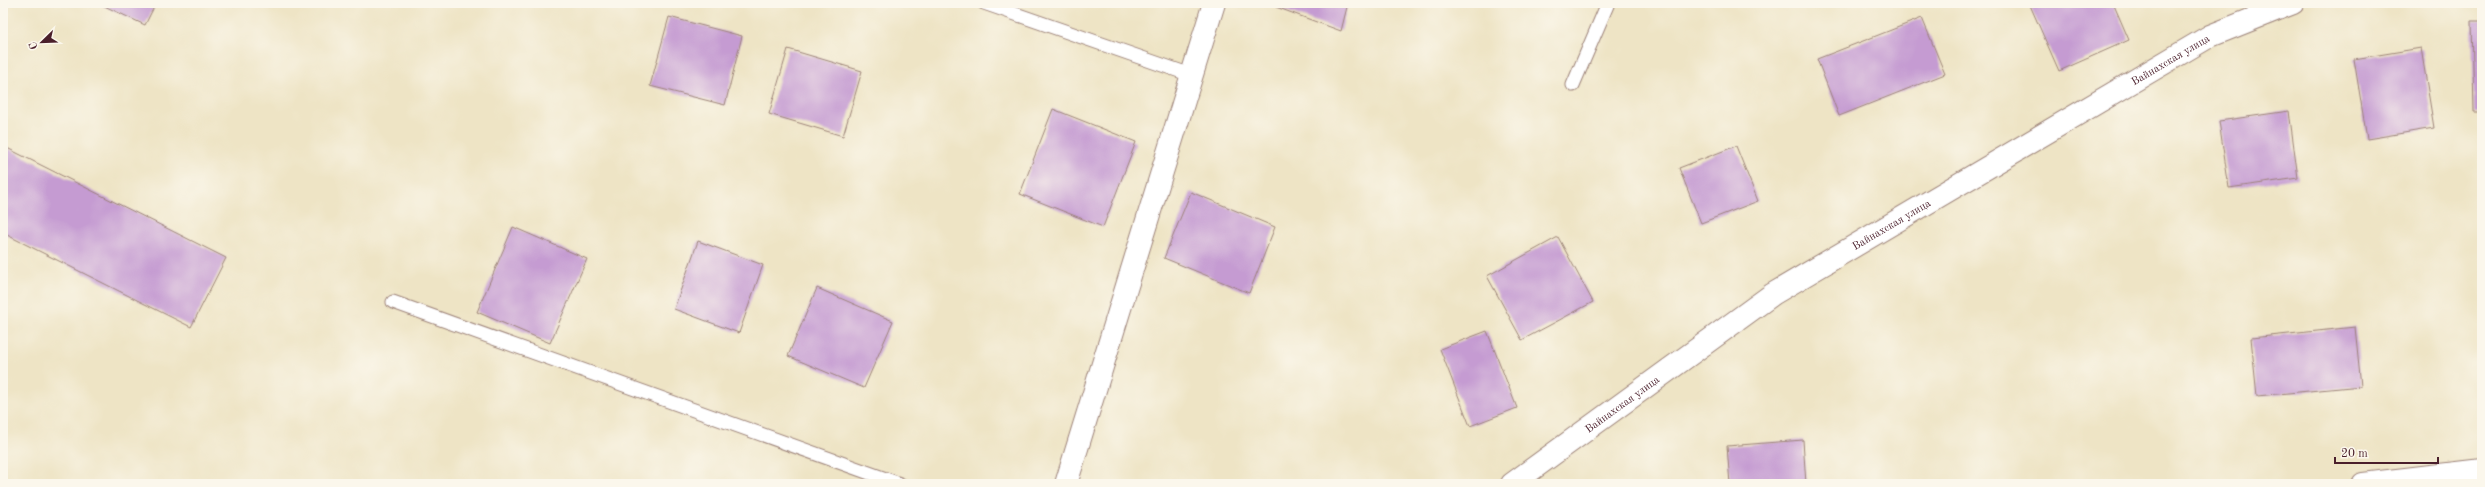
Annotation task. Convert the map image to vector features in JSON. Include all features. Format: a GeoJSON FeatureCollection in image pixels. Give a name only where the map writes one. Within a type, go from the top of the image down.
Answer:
{"type":"FeatureCollection","features":[{"type":"Feature","properties":{"kind":"street"},"geometry":{"type":"LineString","coordinates":[[1066,484],[1214,3]]}},
{"type":"Feature","properties":{"kind":"street","name":"Вайнахская улица"},"geometry":{"type":"LineString","coordinates":[[1512,484],[1773,294],[2210,36],[2293,3]]}},
{"type":"Feature","properties":{"kind":"street"},"geometry":{"type":"LineString","coordinates":[[2375,484],[2482,470]]}},
{"type":"Feature","properties":{"kind":"lane"},"geometry":{"type":"LineString","coordinates":[[984,3],[1191,75]]}},
{"type":"Feature","properties":{"kind":"lane"},"geometry":{"type":"LineString","coordinates":[[1573,85],[1608,3]]}},
{"type":"Feature","properties":{"kind":"lane"},"geometry":{"type":"LineString","coordinates":[[393,302],[900,484]]}},
{"type":"Feature","properties":{"kind":"building"},"geometry":{"type":"Polygon","coordinates":[[[98,3],[156,3],[145,25],[98,3]]]}},
{"type":"Feature","properties":{"kind":"building"},"geometry":{"type":"Polygon","coordinates":[[[1277,3],[1348,3],[1341,31],[1276,7],[1277,3]]]}},
{"type":"Feature","properties":{"kind":"building"},"geometry":{"type":"Polygon","coordinates":[[[2029,3],[2113,3],[2129,40],[2059,71],[2029,3]]]}},
{"type":"Feature","properties":{"kind":"building"},"geometry":{"type":"Polygon","coordinates":[[[669,17],[742,36],[725,105],[650,86],[669,17]]]}},
{"type":"Feature","properties":{"kind":"building"},"geometry":{"type":"Polygon","coordinates":[[[1922,18],[1945,74],[1839,116],[1817,59],[1922,18]]]}},
{"type":"Feature","properties":{"kind":"building"},"geometry":{"type":"Polygon","coordinates":[[[2472,21],[2482,21],[2482,112],[2474,112],[2472,21]]]}},
{"type":"Feature","properties":{"kind":"building"},"geometry":{"type":"Polygon","coordinates":[[[2421,48],[2434,128],[2367,139],[2354,59],[2421,48]]]}},
{"type":"Feature","properties":{"kind":"building"},"geometry":{"type":"Polygon","coordinates":[[[788,49],[862,71],[843,136],[769,114],[788,49]]]}},
{"type":"Feature","properties":{"kind":"building"},"geometry":{"type":"Polygon","coordinates":[[[1053,109],[1136,142],[1103,227],[1020,194],[1053,109]]]}},
{"type":"Feature","properties":{"kind":"building"},"geometry":{"type":"Polygon","coordinates":[[[2289,111],[2298,178],[2229,188],[2219,121],[2289,111]]]}},
{"type":"Feature","properties":{"kind":"building"},"geometry":{"type":"Polygon","coordinates":[[[3,146],[226,258],[191,327],[3,233],[3,146]]]}},
{"type":"Feature","properties":{"kind":"building"},"geometry":{"type":"Polygon","coordinates":[[[1736,146],[1758,201],[1701,223],[1679,168],[1736,146]]]}},
{"type":"Feature","properties":{"kind":"building"},"geometry":{"type":"Polygon","coordinates":[[[1191,192],[1275,227],[1249,293],[1164,258],[1191,192]]]}},
{"type":"Feature","properties":{"kind":"building"},"geometry":{"type":"Polygon","coordinates":[[[513,227],[587,259],[550,343],[477,312],[513,227]]]}},
{"type":"Feature","properties":{"kind":"building"},"geometry":{"type":"Polygon","coordinates":[[[1558,237],[1593,302],[1522,340],[1487,276],[1558,237]]]}},
{"type":"Feature","properties":{"kind":"building"},"geometry":{"type":"Polygon","coordinates":[[[698,241],[763,265],[739,333],[674,309],[698,241]]]}},
{"type":"Feature","properties":{"kind":"building"},"geometry":{"type":"Polygon","coordinates":[[[817,288],[893,321],[864,388],[788,356],[817,288]]]}},
{"type":"Feature","properties":{"kind":"building"},"geometry":{"type":"Polygon","coordinates":[[[2355,327],[2361,386],[2257,396],[2251,338],[2355,327]]]}},
{"type":"Feature","properties":{"kind":"building"},"geometry":{"type":"Polygon","coordinates":[[[1487,331],[1517,408],[1470,426],[1440,349],[1487,331]]]}},
{"type":"Feature","properties":{"kind":"building"},"geometry":{"type":"Polygon","coordinates":[[[1803,440],[1806,484],[1730,484],[1727,446],[1803,440]]]}}]}
